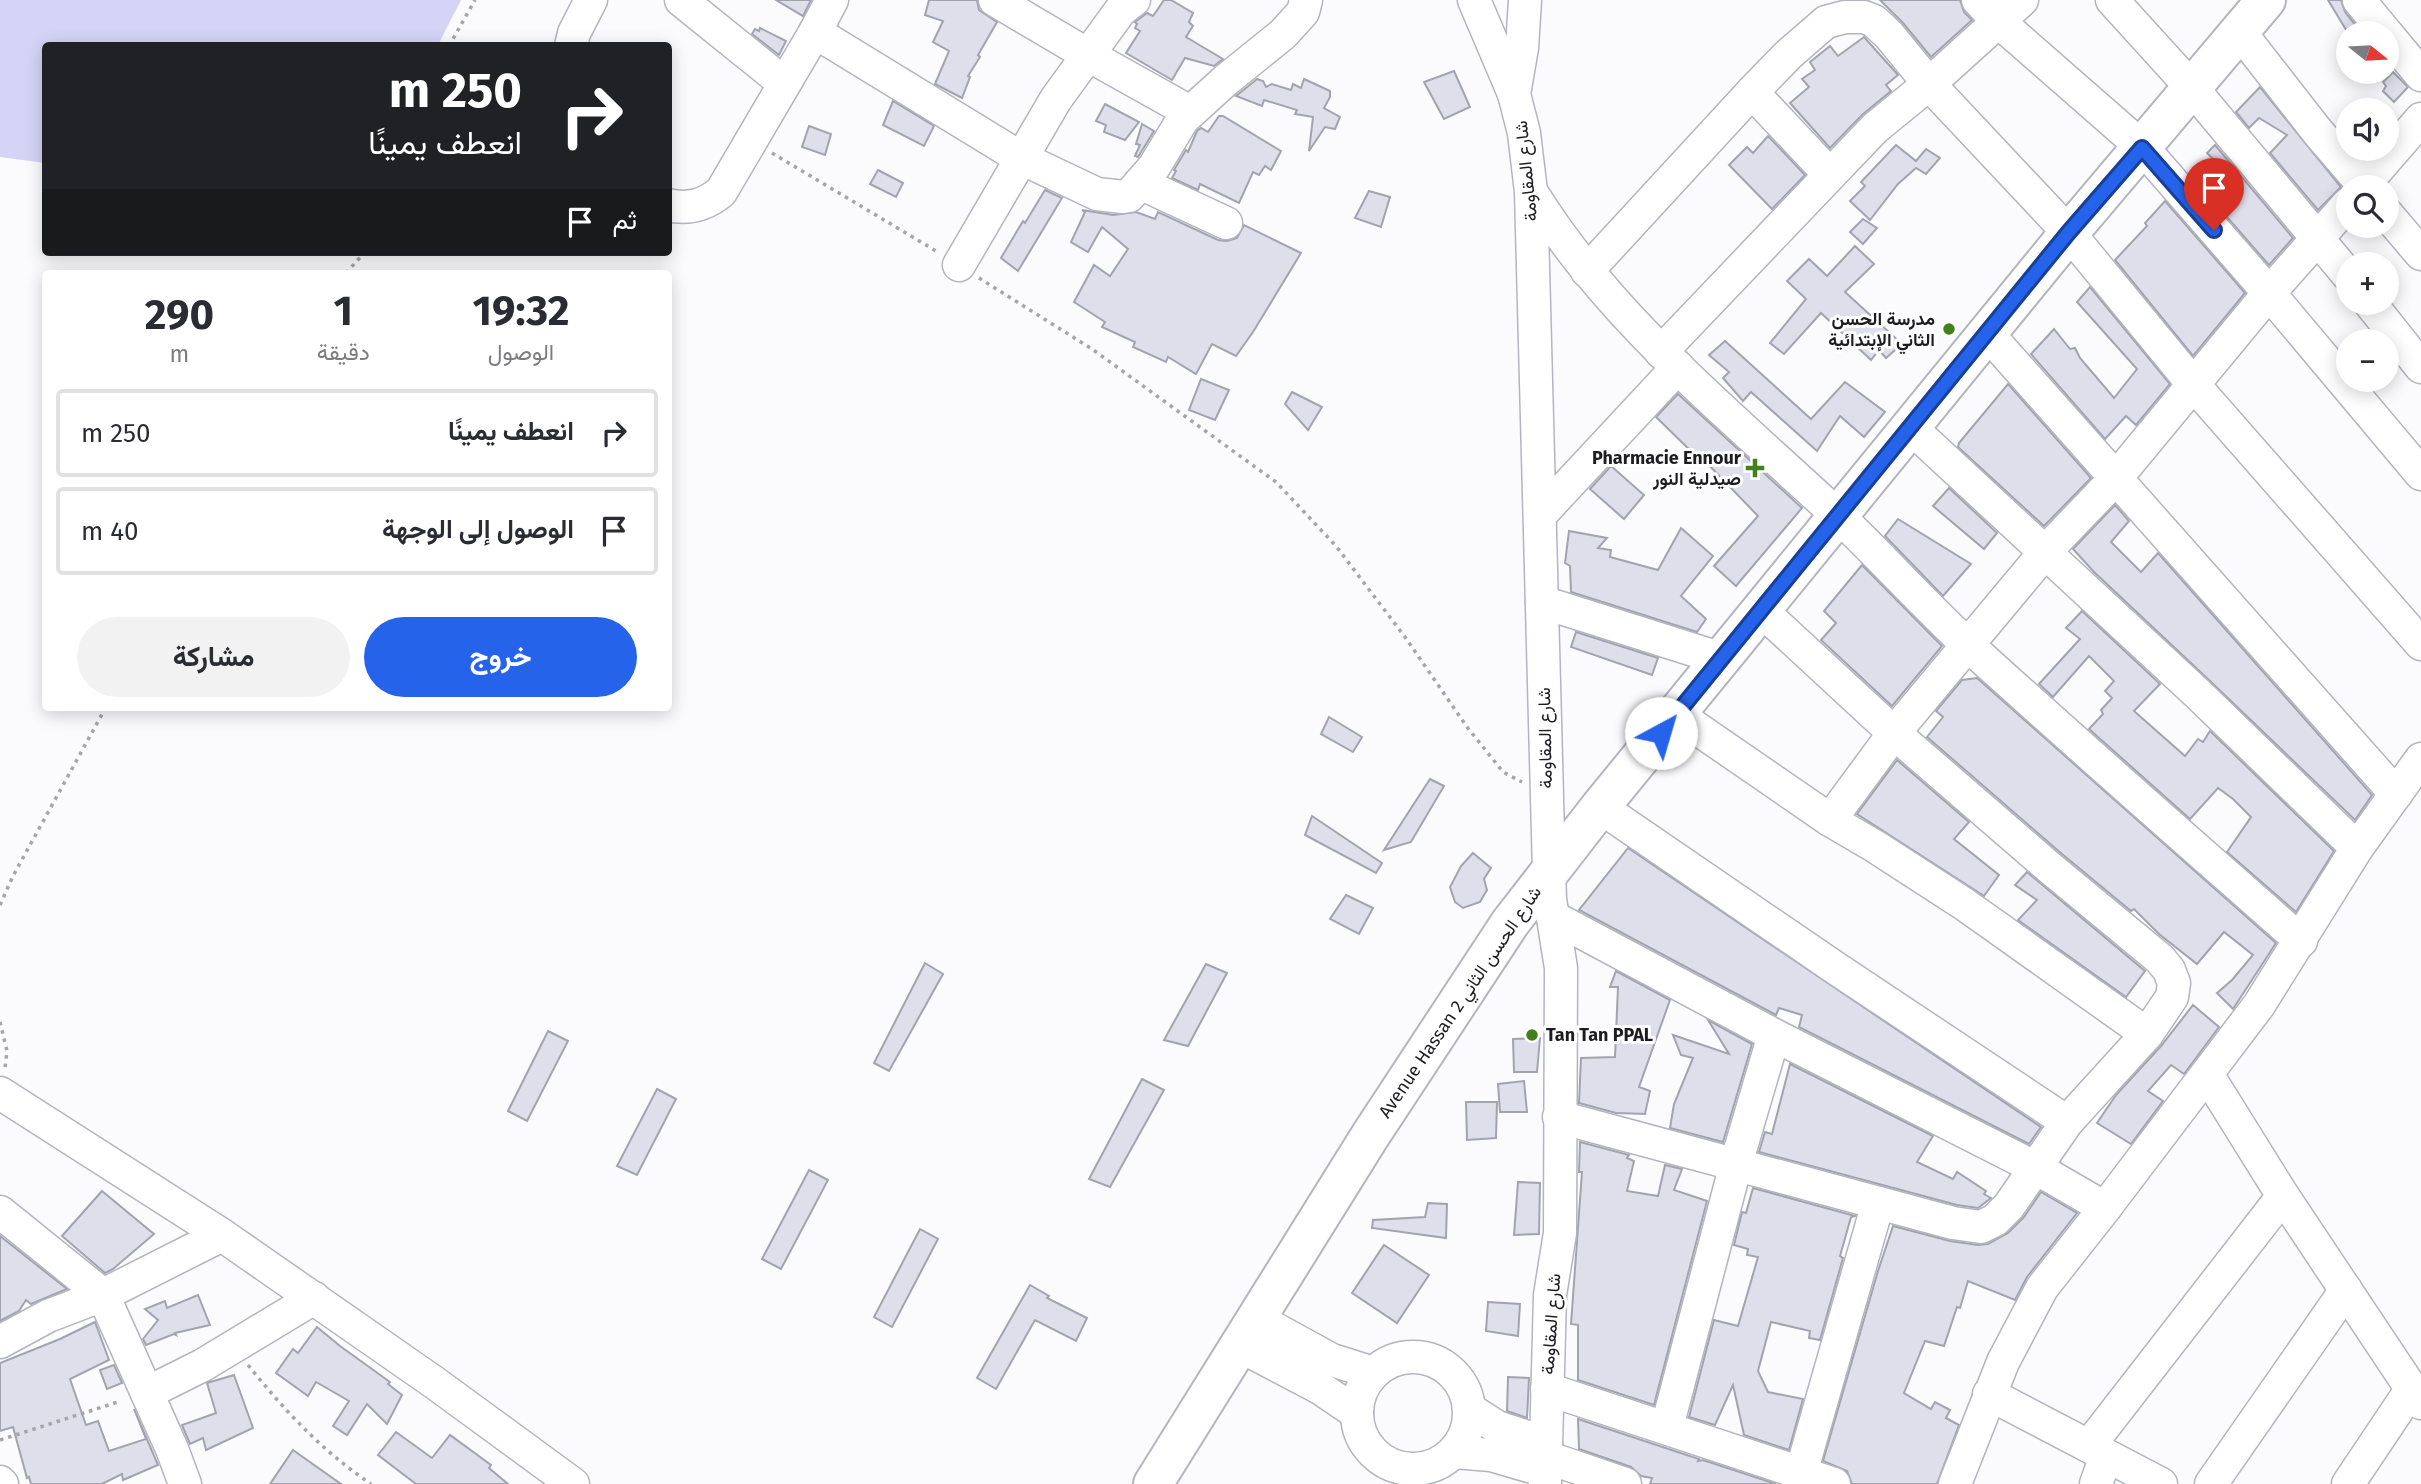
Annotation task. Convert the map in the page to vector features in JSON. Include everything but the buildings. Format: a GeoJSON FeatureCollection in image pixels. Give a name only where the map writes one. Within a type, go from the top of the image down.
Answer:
{"type":"FeatureCollection","features":[{"type":"Feature","properties":{"kind":"main road","name":"Avenue Hassan 2 شارع الحسن الثاني"},"geometry":{"type":"LineString","coordinates":[[1153,1484],[1478,968],[1549,872],[2068,233],[2266,0]]}},
{"type":"Feature","properties":{"kind":"street"},"geometry":{"type":"LineString","coordinates":[[572,42],[592,0]]}},
{"type":"Feature","properties":{"kind":"street"},"geometry":{"type":"LineString","coordinates":[[681,0],[784,83]]}},
{"type":"Feature","properties":{"kind":"street"},"geometry":{"type":"LineString","coordinates":[[672,206],[693,207],[711,200],[721,192],[832,0]]}},
{"type":"Feature","properties":{"kind":"street"},"geometry":{"type":"LineString","coordinates":[[995,0],[1190,112]]}},
{"type":"Feature","properties":{"kind":"street"},"geometry":{"type":"LineString","coordinates":[[959,265],[1056,99],[1120,10],[1134,0]]}},
{"type":"Feature","properties":{"kind":"street"},"geometry":{"type":"LineString","coordinates":[[815,33],[1021,158],[1073,184],[1111,197],[1129,195],[1154,167],[1183,119],[1283,34],[1303,12],[1306,0]]}},
{"type":"Feature","properties":{"kind":"street","name":"شارع المقاومة"},"geometry":{"type":"LineString","coordinates":[[1474,0],[1514,94],[1524,133],[1531,192],[1549,872],[1560,968],[1560,1233],[1550,1295],[1546,1464]]}},
{"type":"Feature","properties":{"kind":"street"},"geometry":{"type":"LineString","coordinates":[[1514,94],[1522,48],[1524,0]]}},
{"type":"Feature","properties":{"kind":"street"},"geometry":{"type":"LineString","coordinates":[[1541,514],[1669,360],[1830,175],[1875,128],[1928,83],[1988,11],[2022,0]]}},
{"type":"Feature","properties":{"kind":"street"},"geometry":{"type":"LineString","coordinates":[[2112,0],[2192,88],[2336,259]]}},
{"type":"Feature","properties":{"kind":"street"},"geometry":{"type":"LineString","coordinates":[[2359,0],[2376,21]]}},
{"type":"Feature","properties":{"kind":"street"},"geometry":{"type":"LineString","coordinates":[[1988,11],[2142,148],[2269,293],[2421,474]]}},
{"type":"Feature","properties":{"kind":"street"},"geometry":{"type":"LineString","coordinates":[[1587,271],[1752,92],[1826,22],[1844,17],[1874,21],[2068,233],[2193,384],[2421,645]]}},
{"type":"Feature","properties":{"kind":"street"},"geometry":{"type":"LineString","coordinates":[[2239,31],[2349,175]]}},
{"type":"Feature","properties":{"kind":"street"},"geometry":{"type":"LineString","coordinates":[[2399,48],[2421,75]]}},
{"type":"Feature","properties":{"kind":"street"},"geometry":{"type":"LineString","coordinates":[[1752,92],[1830,175]]}},
{"type":"Feature","properties":{"kind":"street"},"geometry":{"type":"LineString","coordinates":[[2374,175],[2421,119]]}},
{"type":"Feature","properties":{"kind":"street"},"geometry":{"type":"LineString","coordinates":[[1140,183],[1226,223]]}},
{"type":"Feature","properties":{"kind":"street"},"geometry":{"type":"LineString","coordinates":[[1531,192],[1551,224],[1587,271],[1669,360],[1838,516],[1968,645],[2301,941]]}},
{"type":"Feature","properties":{"kind":"street"},"geometry":{"type":"LineString","coordinates":[[1830,820],[1894,733],[2046,551],[2116,478],[2269,293],[2336,219]]}},
{"type":"Feature","properties":{"kind":"street"},"geometry":{"type":"LineString","coordinates":[[2399,228],[2421,254]]}},
{"type":"Feature","properties":{"kind":"street"},"geometry":{"type":"LineString","coordinates":[[2380,315],[2421,367]]}},
{"type":"Feature","properties":{"kind":"street"},"geometry":{"type":"LineString","coordinates":[[1987,333],[2396,794]]}},
{"type":"Feature","properties":{"kind":"street"},"geometry":{"type":"LineString","coordinates":[[1910,427],[2197,692],[2357,848]]}},
{"type":"Feature","properties":{"kind":"street"},"geometry":{"type":"LineString","coordinates":[[1542,602],[1721,659]]}},
{"type":"Feature","properties":{"kind":"street"},"geometry":{"type":"LineString","coordinates":[[1559,1117],[1968,1227],[1981,1227],[1994,1220],[2008,1206],[2067,1122],[2147,1034],[2172,997],[2174,983],[2169,970],[2160,959],[1894,733],[1761,610]]}},
{"type":"Feature","properties":{"kind":"street"},"geometry":{"type":"LineString","coordinates":[[1676,714],[1830,820],[1955,898],[2147,1034]]}},
{"type":"Feature","properties":{"kind":"street"},"geometry":{"type":"LineString","coordinates":[[1955,1484],[2007,1352],[2042,1288],[2259,1005],[2357,848],[2421,759]]}},
{"type":"Feature","properties":{"kind":"street"},"geometry":{"type":"LineString","coordinates":[[1600,807],[2067,1122]]}},
{"type":"Feature","properties":{"kind":"street"},"geometry":{"type":"LineString","coordinates":[[1553,917],[1774,1035],[2036,1168],[2105,1208]]}},
{"type":"Feature","properties":{"kind":"street"},"geometry":{"type":"LineString","coordinates":[[1667,1427],[1736,1164],[1774,1035]]}},
{"type":"Feature","properties":{"kind":"street"},"geometry":{"type":"LineString","coordinates":[[2207,1074],[2283,1196],[2416,1397],[2348,1484]]}},
{"type":"Feature","properties":{"kind":"street"},"geometry":{"type":"LineString","coordinates":[[2,1084],[314,1298],[573,1484]]}},
{"type":"Feature","properties":{"kind":"street"},"geometry":{"type":"LineString","coordinates":[[2097,1462],[2283,1196]]}},
{"type":"Feature","properties":{"kind":"street"},"geometry":{"type":"LineString","coordinates":[[1801,1473],[1878,1203]]}},
{"type":"Feature","properties":{"kind":"street"},"geometry":{"type":"LineString","coordinates":[[0,1213],[103,1295],[185,1484]]}},
{"type":"Feature","properties":{"kind":"street"},"geometry":{"type":"LineString","coordinates":[[0,1342],[48,1316],[103,1295],[222,1236]]}},
{"type":"Feature","properties":{"kind":"street"},"geometry":{"type":"LineString","coordinates":[[2211,1484],[2346,1290]]}},
{"type":"Feature","properties":{"kind":"street"},"geometry":{"type":"LineString","coordinates":[[147,1393],[233,1348],[314,1298]]}},
{"type":"Feature","properties":{"kind":"street"},"geometry":{"type":"LineString","coordinates":[[1248,1333],[1373,1373]]}},
{"type":"Feature","properties":{"kind":"street"},"geometry":{"type":"LineString","coordinates":[[1248,1333],[1356,1413]]}},
{"type":"Feature","properties":{"kind":"street"},"geometry":{"type":"LineString","coordinates":[[1405,1357],[1424,1358],[1441,1364],[1455,1376],[1465,1391],[1469,1409],[1466,1432],[1454,1452],[1441,1462],[1408,1470],[1392,1466],[1366,1445],[1359,1430],[1356,1413],[1364,1385],[1373,1373],[1388,1363],[1405,1357]]}},
{"type":"Feature","properties":{"kind":"street"},"geometry":{"type":"LineString","coordinates":[[1547,1389],[1834,1484]]}},
{"type":"Feature","properties":{"kind":"street"},"geometry":{"type":"LineString","coordinates":[[1989,1394],[2097,1462],[2161,1484]]}},
{"type":"Feature","properties":{"kind":"street"},"geometry":{"type":"LineString","coordinates":[[1469,1409],[1546,1464]]}},
{"type":"Feature","properties":{"kind":"street"},"geometry":{"type":"LineString","coordinates":[[1454,1452],[1546,1464],[1625,1484]]}},
{"type":"Feature","properties":{"kind":"path"},"geometry":{"type":"LineString","coordinates":[[451,42],[475,0]]}},
{"type":"Feature","properties":{"kind":"path"},"geometry":{"type":"LineString","coordinates":[[752,141],[959,265],[1092,349],[1276,482],[1336,546],[1467,727],[1503,772],[1547,795]]}},
{"type":"Feature","properties":{"kind":"path"},"geometry":{"type":"LineString","coordinates":[[349,270],[361,256]]}},
{"type":"Feature","properties":{"kind":"path"},"geometry":{"type":"LineString","coordinates":[[0,905],[19,864],[104,711]]}},
{"type":"Feature","properties":{"kind":"path"},"geometry":{"type":"LineString","coordinates":[[0,1022],[6,1051],[2,1084]]}},
{"type":"Feature","properties":{"kind":"path"},"geometry":{"type":"LineString","coordinates":[[233,1348],[299,1426],[335,1459],[371,1484]]}},
{"type":"Feature","properties":{"kind":"path"},"geometry":{"type":"LineString","coordinates":[[0,1440],[147,1393]]}},
{"type":"Feature","properties":{"kind":"shaded area"},"geometry":{"type":"Polygon","coordinates":[[[0,0],[461,0],[440,42],[42,42],[42,163],[0,157],[0,0]]]}},
{"type":"Feature","properties":{"kind":"place","name":"مدرسة الحسن الثاني الإبتدائية"},"geometry":{"type":"Point","coordinates":[1949,329]}},
{"type":"Feature","properties":{"kind":"place","name":"Pharmacie Ennour صيدلية النور"},"geometry":{"type":"Point","coordinates":[1755,468]}},
{"type":"Feature","properties":{"kind":"place","name":"Tan Tan PPAL"},"geometry":{"type":"Point","coordinates":[1532,1035]}},
{"type":"Feature","properties":{"kind":"route"},"geometry":{"type":"LineString","coordinates":[[1661,733],[2068,233],[2142,148],[2214,230]]}}]}
